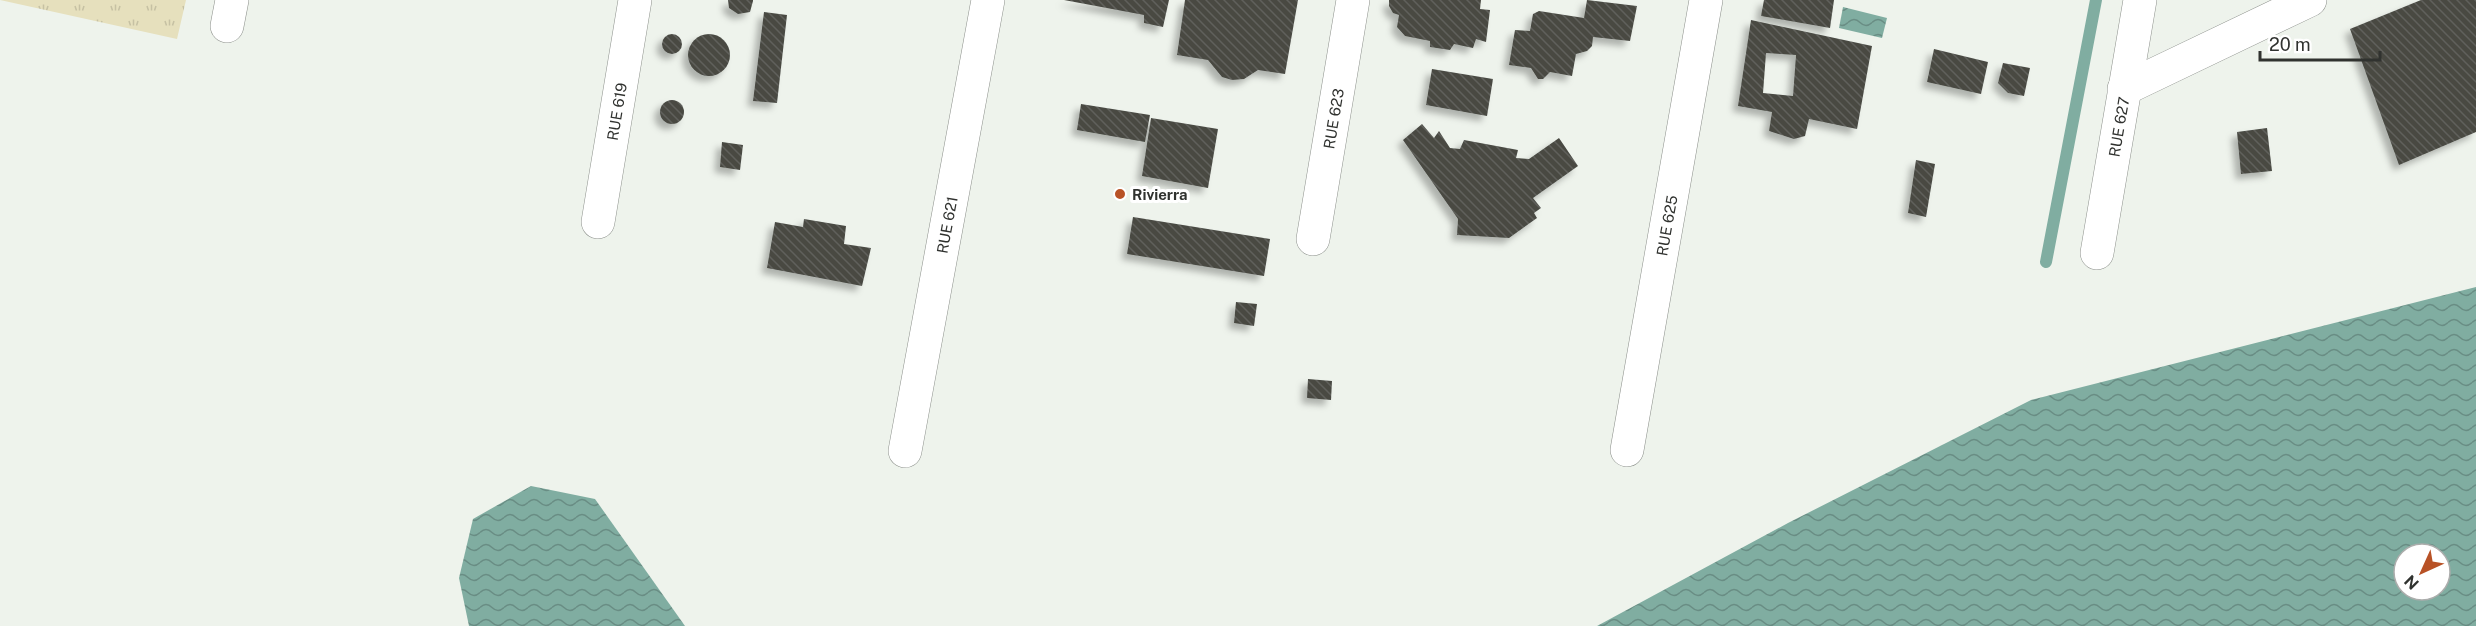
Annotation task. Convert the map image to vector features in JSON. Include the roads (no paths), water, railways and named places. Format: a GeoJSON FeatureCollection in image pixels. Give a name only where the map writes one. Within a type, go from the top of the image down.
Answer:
{"type":"FeatureCollection","features":[{"type":"Feature","properties":{"kind":"street","name":"RUE 619"},"geometry":{"type":"LineString","coordinates":[[598,222],[635,0]]}},
{"type":"Feature","properties":{"kind":"street","name":"RUE 621"},"geometry":{"type":"LineString","coordinates":[[905,451],[988,0]]}},
{"type":"Feature","properties":{"kind":"street","name":"RUE 623"},"geometry":{"type":"LineString","coordinates":[[1313,239],[1353,0]]}},
{"type":"Feature","properties":{"kind":"street","name":"RUE 625"},"geometry":{"type":"LineString","coordinates":[[1627,450],[1706,0]]}},
{"type":"Feature","properties":{"kind":"street","name":"RUE 627"},"geometry":{"type":"LineString","coordinates":[[2097,253],[2140,0]]}},
{"type":"Feature","properties":{"kind":"street"},"geometry":{"type":"LineString","coordinates":[[2124,89],[2310,0]]}},
{"type":"Feature","properties":{"kind":"water"},"geometry":{"type":"Polygon","coordinates":[[[1843,7],[1887,18],[1882,38],[1839,28],[1843,7]]]}},
{"type":"Feature","properties":{"kind":"water"},"geometry":{"type":"Polygon","coordinates":[[[2476,287],[2476,626],[1597,626],[1788,523],[2031,400],[2476,287]]]}},
{"type":"Feature","properties":{"kind":"water"},"geometry":{"type":"Polygon","coordinates":[[[531,486],[595,499],[685,626],[469,626],[459,578],[473,519],[531,486]]]}},
{"type":"Feature","properties":{"kind":"waterway"},"geometry":{"type":"LineString","coordinates":[[2046,262],[2096,0]]}},
{"type":"Feature","properties":{"kind":"place","name":"Rivierra"},"geometry":{"type":"Point","coordinates":[1120,194]}}]}
